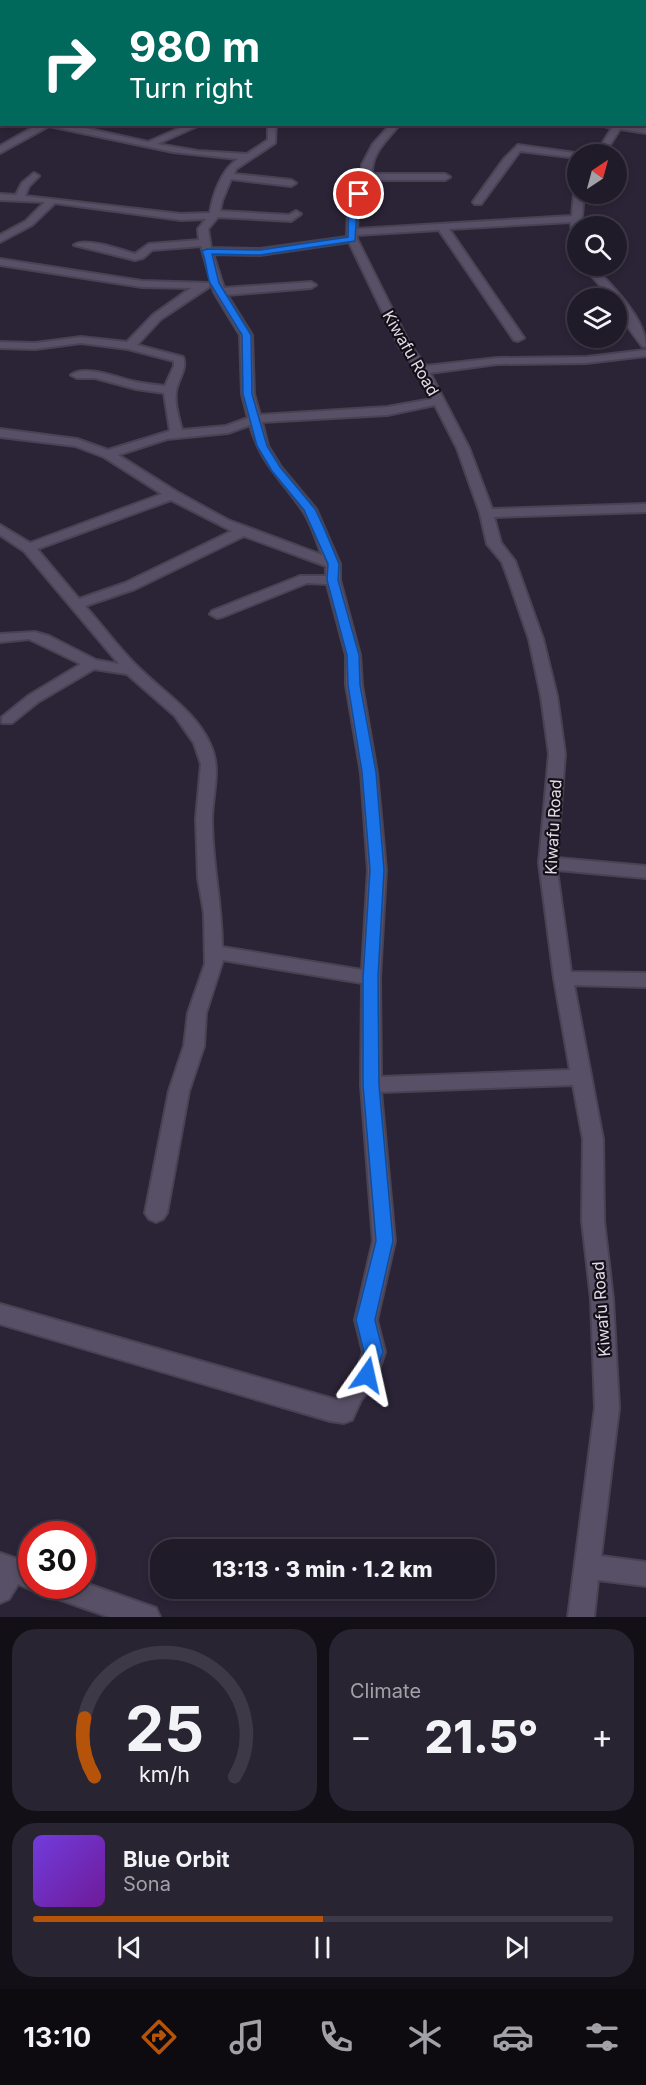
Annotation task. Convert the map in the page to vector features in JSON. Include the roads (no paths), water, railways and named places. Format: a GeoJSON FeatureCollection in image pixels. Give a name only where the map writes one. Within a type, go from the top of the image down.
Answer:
{"type":"FeatureCollection","features":[{"type":"Feature","properties":{"kind":"street"},"geometry":{"type":"LineString","coordinates":[[0,150],[42,126]]}},
{"type":"Feature","properties":{"kind":"street"},"geometry":{"type":"LineString","coordinates":[[61,126],[148,144],[227,157],[248,157]]}},
{"type":"Feature","properties":{"kind":"street"},"geometry":{"type":"LineString","coordinates":[[148,144],[193,126]]}},
{"type":"Feature","properties":{"kind":"street"},"geometry":{"type":"LineString","coordinates":[[0,1314],[330,1410],[344,1412],[352,1393],[367,1375],[374,1352],[366,1320],[384,1241],[371,1085],[371,978],[377,870],[369,772],[354,685],[353,655],[333,572],[309,509],[276,469],[262,446],[248,394],[246,335],[211,275],[212,266],[205,247],[203,229],[214,215],[217,201],[232,167],[272,141],[272,126]]}},
{"type":"Feature","properties":{"kind":"street"},"geometry":{"type":"LineString","coordinates":[[352,236],[353,208],[367,177],[367,165],[376,146],[394,126]]}},
{"type":"Feature","properties":{"kind":"street"},"geometry":{"type":"LineString","coordinates":[[606,144],[618,126],[646,130]]}},
{"type":"Feature","properties":{"kind":"street"},"geometry":{"type":"LineString","coordinates":[[478,202],[494,182],[506,160],[518,148],[567,155]]}},
{"type":"Feature","properties":{"kind":"street"},"geometry":{"type":"LineString","coordinates":[[19,198],[25,185],[34,176]]}},
{"type":"Feature","properties":{"kind":"street"},"geometry":{"type":"LineString","coordinates":[[228,176],[291,183]]}},
{"type":"Feature","properties":{"kind":"street"},"geometry":{"type":"LineString","coordinates":[[367,177],[445,177]]}},
{"type":"Feature","properties":{"kind":"street"},"geometry":{"type":"LineString","coordinates":[[0,197],[53,200],[181,217],[214,215],[291,218],[296,214]]}},
{"type":"Feature","properties":{"kind":"street"},"geometry":{"type":"LineString","coordinates":[[0,239],[29,223],[53,200]]}},
{"type":"Feature","properties":{"kind":"street"},"geometry":{"type":"LineString","coordinates":[[79,245],[135,256],[139,256],[144,249],[149,247],[205,247],[260,252],[352,236],[442,227],[567,220]]}},
{"type":"Feature","properties":{"kind":"street"},"geometry":{"type":"LineString","coordinates":[[442,227],[518,338]]}},
{"type":"Feature","properties":{"kind":"street","name":"Kiwafu Road"},"geometry":{"type":"LineString","coordinates":[[352,236],[405,346],[423,370],[463,448],[487,513],[494,544],[508,561],[536,639],[549,696],[557,754],[548,863],[562,978],[592,1139],[593,1221],[602,1299],[607,1408],[581,1617]]}},
{"type":"Feature","properties":{"kind":"street"},"geometry":{"type":"LineString","coordinates":[[0,262],[142,284],[202,285],[217,288],[311,285]]}},
{"type":"Feature","properties":{"kind":"street"},"geometry":{"type":"LineString","coordinates":[[597,276],[621,303],[646,344]]}},
{"type":"Feature","properties":{"kind":"street"},"geometry":{"type":"LineString","coordinates":[[130,346],[157,317],[202,285]]}},
{"type":"Feature","properties":{"kind":"street"},"geometry":{"type":"LineString","coordinates":[[0,345],[35,346],[81,340],[130,346],[179,359],[180,366],[172,376],[169,406],[177,434]]}},
{"type":"Feature","properties":{"kind":"street"},"geometry":{"type":"LineString","coordinates":[[423,370],[497,361],[569,360],[646,354]]}},
{"type":"Feature","properties":{"kind":"street"},"geometry":{"type":"LineString","coordinates":[[77,375],[95,375],[136,386],[171,390]]}},
{"type":"Feature","properties":{"kind":"street"},"geometry":{"type":"LineString","coordinates":[[108,454],[146,440],[177,434],[228,429],[256,419],[387,411],[439,401]]}},
{"type":"Feature","properties":{"kind":"street"},"geometry":{"type":"LineString","coordinates":[[0,433],[77,443],[108,454],[223,524],[333,572]]}},
{"type":"Feature","properties":{"kind":"street"},"geometry":{"type":"LineString","coordinates":[[29,548],[172,495]]}},
{"type":"Feature","properties":{"kind":"street"},"geometry":{"type":"LineString","coordinates":[[487,513],[646,508]]}},
{"type":"Feature","properties":{"kind":"street"},"geometry":{"type":"LineString","coordinates":[[0,529],[29,548],[132,670],[154,688],[191,725],[202,743],[209,764],[204,819],[207,878],[213,913],[214,964],[197,1014],[194,1046],[179,1091],[156,1213]]}},
{"type":"Feature","properties":{"kind":"street"},"geometry":{"type":"LineString","coordinates":[[77,604],[130,586],[243,531]]}},
{"type":"Feature","properties":{"kind":"street"},"geometry":{"type":"LineString","coordinates":[[217,614],[305,579],[333,572]]}},
{"type":"Feature","properties":{"kind":"street"},"geometry":{"type":"LineString","coordinates":[[0,638],[30,635],[44,639],[92,664],[132,670]]}},
{"type":"Feature","properties":{"kind":"street"},"geometry":{"type":"LineString","coordinates":[[7,720],[33,699],[92,664]]}},
{"type":"Feature","properties":{"kind":"street"},"geometry":{"type":"LineString","coordinates":[[548,863],[646,872]]}},
{"type":"Feature","properties":{"kind":"street"},"geometry":{"type":"LineString","coordinates":[[213,952],[371,978]]}},
{"type":"Feature","properties":{"kind":"street"},"geometry":{"type":"LineString","coordinates":[[562,978],[646,980]]}},
{"type":"Feature","properties":{"kind":"street"},"geometry":{"type":"LineString","coordinates":[[371,1085],[580,1077]]}},
{"type":"Feature","properties":{"kind":"street"},"geometry":{"type":"LineString","coordinates":[[586,1566],[646,1574]]}},
{"type":"Feature","properties":{"kind":"street"},"geometry":{"type":"LineString","coordinates":[[94,1599],[147,1617]]}}]}
